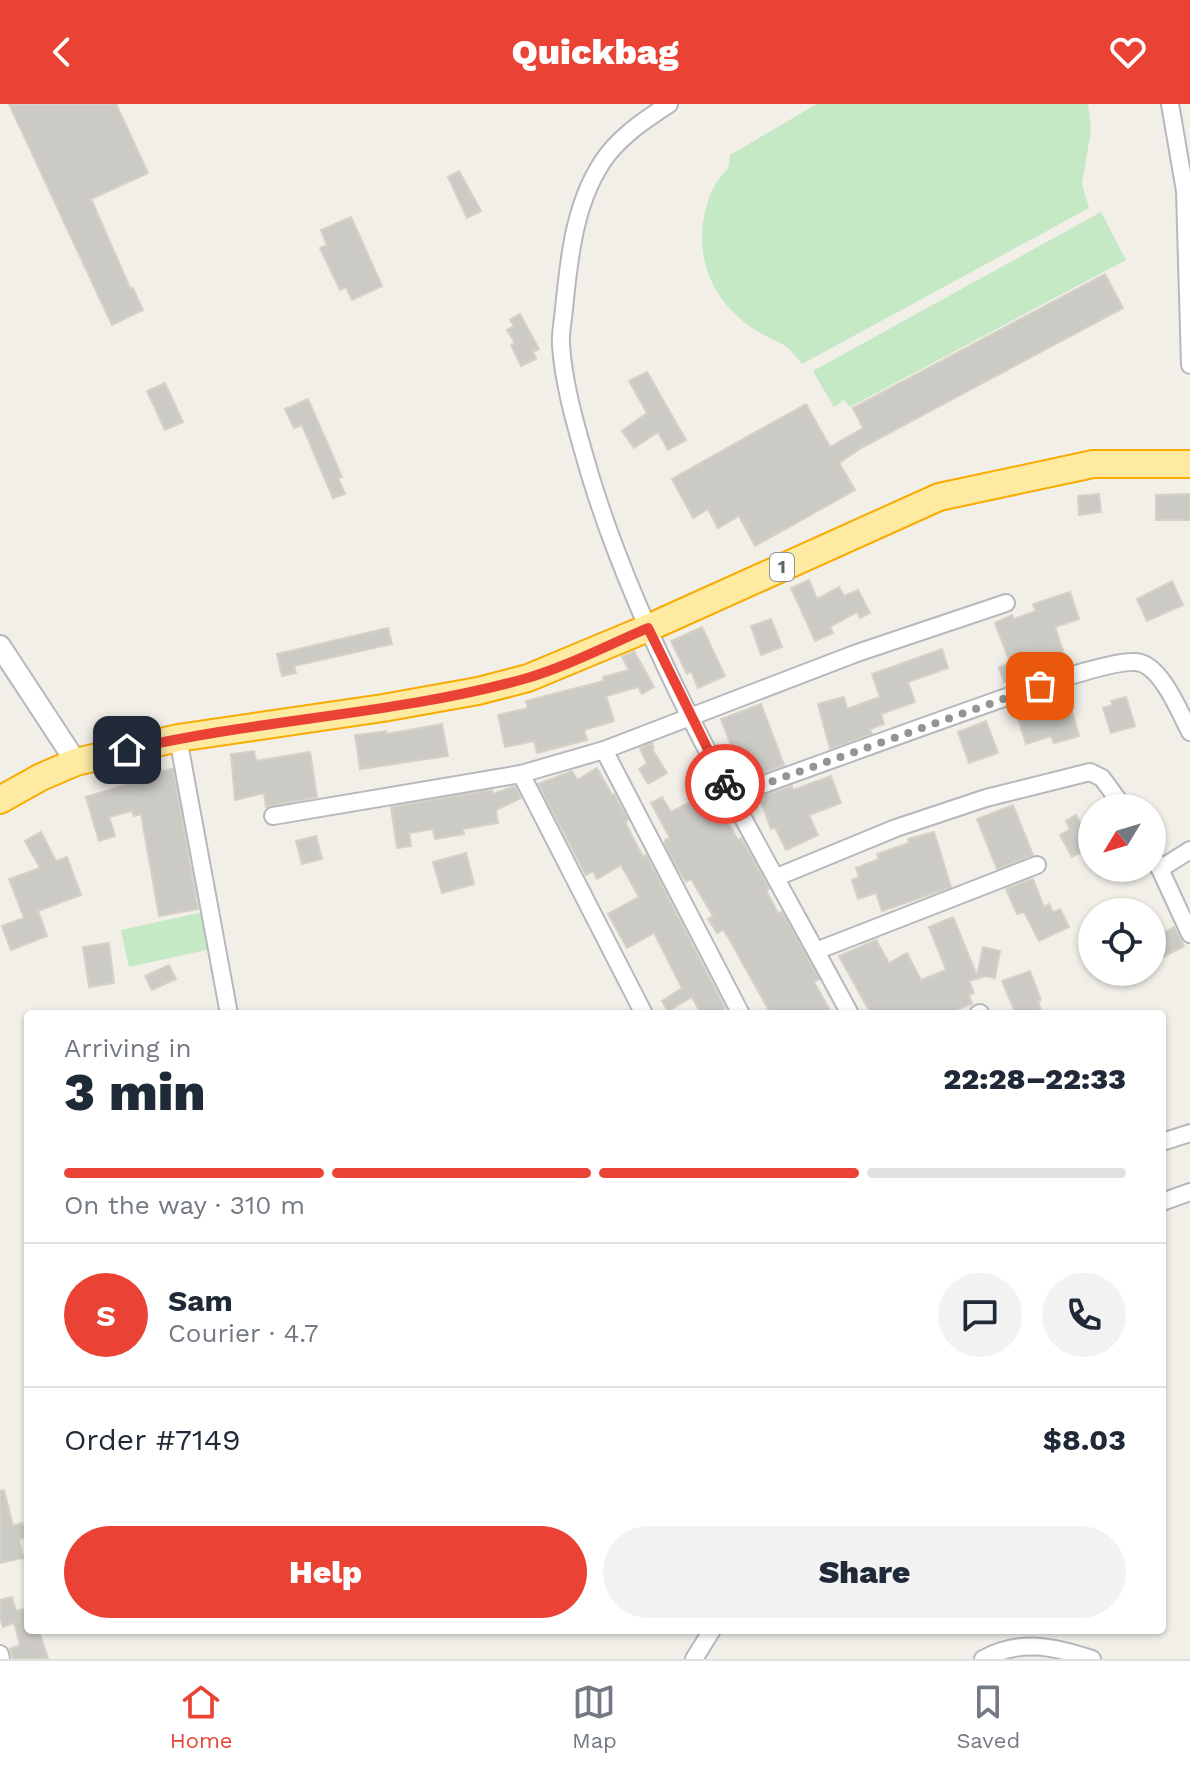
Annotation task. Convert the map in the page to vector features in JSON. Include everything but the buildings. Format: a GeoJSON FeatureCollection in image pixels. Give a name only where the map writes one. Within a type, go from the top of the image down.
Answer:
{"type":"FeatureCollection","features":[{"type":"Feature","properties":{"kind":"highway","name":"1"},"geometry":{"type":"LineString","coordinates":[[0,800],[76,762],[178,738],[383,708],[478,691],[528,678],[648,628],[939,497],[1093,464],[1190,464]]}},
{"type":"Feature","properties":{"kind":"street"},"geometry":{"type":"LineString","coordinates":[[669,104],[635,126],[608,155],[589,189],[575,227],[561,343],[567,391],[607,529],[648,628],[731,796],[848,1010]]}},
{"type":"Feature","properties":{"kind":"street"},"geometry":{"type":"LineString","coordinates":[[1170,104],[1185,191],[1190,365]]}},
{"type":"Feature","properties":{"kind":"street"},"geometry":{"type":"LineString","coordinates":[[273,816],[521,774],[604,750],[857,653],[1006,603]]}},
{"type":"Feature","properties":{"kind":"street"},"geometry":{"type":"LineString","coordinates":[[0,646],[76,762]]}},
{"type":"Feature","properties":{"kind":"street"},"geometry":{"type":"LineString","coordinates":[[731,796],[1040,686],[1113,665],[1138,662],[1147,666],[1168,688],[1190,732]]}},
{"type":"Feature","properties":{"kind":"street"},"geometry":{"type":"LineString","coordinates":[[178,738],[228,1010]]}},
{"type":"Feature","properties":{"kind":"street"},"geometry":{"type":"LineString","coordinates":[[604,750],[739,1010]]}},
{"type":"Feature","properties":{"kind":"street"},"geometry":{"type":"LineString","coordinates":[[777,877],[896,828],[986,798],[1090,772],[1102,778],[1114,794]]}},
{"type":"Feature","properties":{"kind":"street"},"geometry":{"type":"LineString","coordinates":[[521,774],[642,1010]]}},
{"type":"Feature","properties":{"kind":"street"},"geometry":{"type":"LineString","coordinates":[[1166,858],[1190,850]]}},
{"type":"Feature","properties":{"kind":"street"},"geometry":{"type":"LineString","coordinates":[[816,951],[1037,865]]}},
{"type":"Feature","properties":{"kind":"street"},"geometry":{"type":"LineString","coordinates":[[1165,882],[1190,934]]}},
{"type":"Feature","properties":{"kind":"street"},"geometry":{"type":"LineString","coordinates":[[1166,1141],[1190,1133]]}},
{"type":"Feature","properties":{"kind":"street"},"geometry":{"type":"LineString","coordinates":[[1166,1201],[1190,1192]]}},
{"type":"Feature","properties":{"kind":"street"},"geometry":{"type":"LineString","coordinates":[[694,1659],[710,1634]]}},
{"type":"Feature","properties":{"kind":"street"},"geometry":{"type":"LineString","coordinates":[[983,1659],[999,1651],[1025,1645],[1056,1647],[1092,1659]]}},
{"type":"Feature","properties":{"kind":"green space"},"geometry":{"type":"Polygon","coordinates":[[[817,104],[1088,104],[1091,130],[1082,184],[1089,208],[802,364],[788,348],[749,326],[725,303],[704,259],[703,224],[711,194],[728,169],[730,155],[817,104]]]}},
{"type":"Feature","properties":{"kind":"green space"},"geometry":{"type":"Polygon","coordinates":[[[1101,212],[1126,260],[850,407],[844,400],[834,407],[813,371],[1101,212]]]}},
{"type":"Feature","properties":{"kind":"green space"},"geometry":{"type":"Polygon","coordinates":[[[203,912],[211,949],[129,967],[121,930],[203,912]]]}},
{"type":"Feature","properties":{"kind":"way so far"},"geometry":{"type":"LineString","coordinates":[[725,784],[731,796],[1040,686]]}},
{"type":"Feature","properties":{"kind":"route"},"geometry":{"type":"LineString","coordinates":[[127,750],[178,738],[478,691],[528,678],[648,628],[725,784]]}}]}
